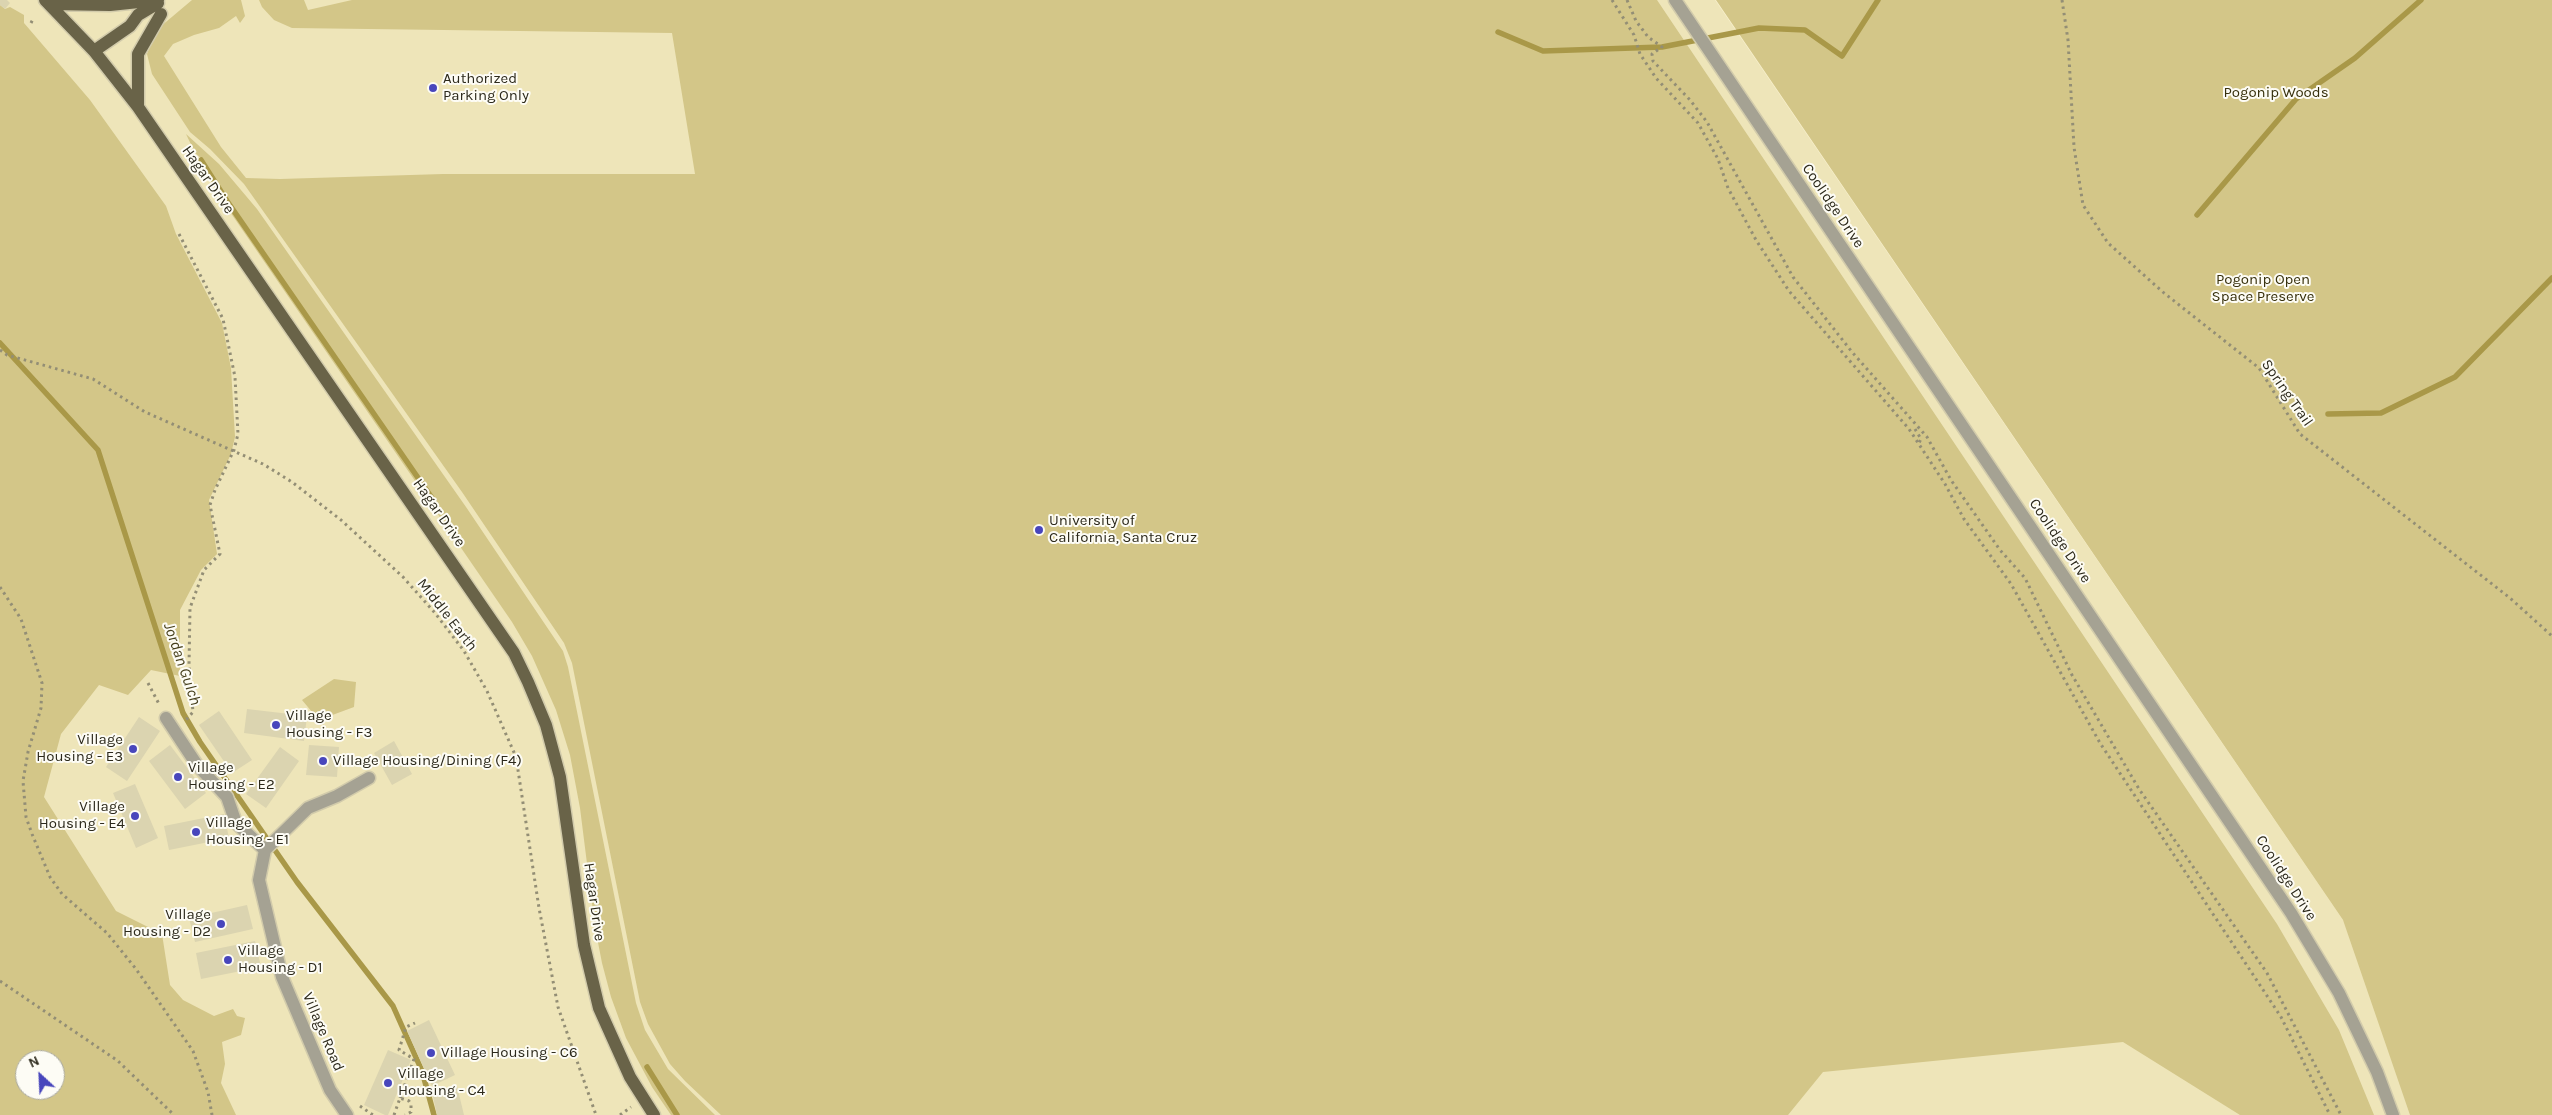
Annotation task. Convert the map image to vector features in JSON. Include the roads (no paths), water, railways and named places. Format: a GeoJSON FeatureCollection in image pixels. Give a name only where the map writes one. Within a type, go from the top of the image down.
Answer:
{"type":"FeatureCollection","features":[{"type":"Feature","properties":{"kind":"main road"},"geometry":{"type":"LineString","coordinates":[[48,2],[110,5],[160,0]]}},
{"type":"Feature","properties":{"kind":"main road"},"geometry":{"type":"LineString","coordinates":[[94,51],[130,26],[138,15],[160,0]]}},
{"type":"Feature","properties":{"kind":"main road","name":"Hagar Drive"},"geometry":{"type":"LineString","coordinates":[[48,2],[94,51],[138,107],[496,625],[528,682],[546,725],[560,777],[584,945],[592,985],[599,1008],[618,1053],[630,1077],[654,1115]]}},
{"type":"Feature","properties":{"kind":"main road"},"geometry":{"type":"LineString","coordinates":[[130,26],[145,24],[161,14],[138,54],[138,107]]}},
{"type":"Feature","properties":{"kind":"street","name":"Coolidge Drive"},"geometry":{"type":"LineString","coordinates":[[1675,0],[2291,913],[2339,993],[2377,1072],[2393,1115]]}},
{"type":"Feature","properties":{"kind":"street"},"geometry":{"type":"LineString","coordinates":[[166,718],[197,764],[227,797],[236,823],[265,850],[308,808],[338,796],[369,778]]}},
{"type":"Feature","properties":{"kind":"street","name":"Village Road"},"geometry":{"type":"LineString","coordinates":[[265,850],[259,880],[282,977],[330,1090],[351,1110]]}},
{"type":"Feature","properties":{"kind":"waterway"},"geometry":{"type":"LineString","coordinates":[[1498,32],[1543,51],[1662,47],[1759,28],[1805,30],[1842,56],[1878,0]]}},
{"type":"Feature","properties":{"kind":"waterway"},"geometry":{"type":"LineString","coordinates":[[2197,215],[2296,99],[2355,58],[2421,0]]}},
{"type":"Feature","properties":{"kind":"waterway"},"geometry":{"type":"LineString","coordinates":[[201,160],[227,201],[434,501]]}},
{"type":"Feature","properties":{"kind":"waterway"},"geometry":{"type":"LineString","coordinates":[[2328,414],[2381,413],[2455,377],[2552,278]]}},
{"type":"Feature","properties":{"kind":"waterway","name":"Jordan Gulch"},"geometry":{"type":"LineString","coordinates":[[0,343],[98,450],[183,713],[200,742],[297,882],[393,1006],[422,1071],[434,1115]]}},
{"type":"Feature","properties":{"kind":"waterway"},"geometry":{"type":"LineString","coordinates":[[647,1067],[677,1115]]}},
{"type":"Feature","properties":{"kind":"place","name":"Authorized Parking Only"},"geometry":{"type":"Point","coordinates":[433,88]}},
{"type":"Feature","properties":{"kind":"place","name":"University of California, Santa Cruz"},"geometry":{"type":"Point","coordinates":[1039,530]}},
{"type":"Feature","properties":{"kind":"place","name":"Village Housing - F3"},"geometry":{"type":"Point","coordinates":[276,725]}},
{"type":"Feature","properties":{"kind":"place","name":"Village Housing - E3"},"geometry":{"type":"Point","coordinates":[133,749]}},
{"type":"Feature","properties":{"kind":"place","name":"Village Housing/Dining (F4)"},"geometry":{"type":"Point","coordinates":[323,761]}},
{"type":"Feature","properties":{"kind":"place","name":"Village Housing - E2"},"geometry":{"type":"Point","coordinates":[178,777]}},
{"type":"Feature","properties":{"kind":"place","name":"Village Housing - E4"},"geometry":{"type":"Point","coordinates":[135,816]}},
{"type":"Feature","properties":{"kind":"place","name":"Village Housing - E1"},"geometry":{"type":"Point","coordinates":[196,832]}},
{"type":"Feature","properties":{"kind":"place","name":"Village Housing - D2"},"geometry":{"type":"Point","coordinates":[221,924]}},
{"type":"Feature","properties":{"kind":"place","name":"Village Housing - D1"},"geometry":{"type":"Point","coordinates":[228,960]}},
{"type":"Feature","properties":{"kind":"place","name":"Village Housing - C6"},"geometry":{"type":"Point","coordinates":[431,1053]}},
{"type":"Feature","properties":{"kind":"place","name":"Village Housing - C4"},"geometry":{"type":"Point","coordinates":[388,1083]}},
{"type":"Feature","properties":{"kind":"park label","name":"Pogonip Woods"},"geometry":{"type":"Point","coordinates":[2276,93]}},
{"type":"Feature","properties":{"kind":"park label","name":"Pogonip Open Space Preserve"},"geometry":{"type":"Point","coordinates":[2263,288]}}]}
